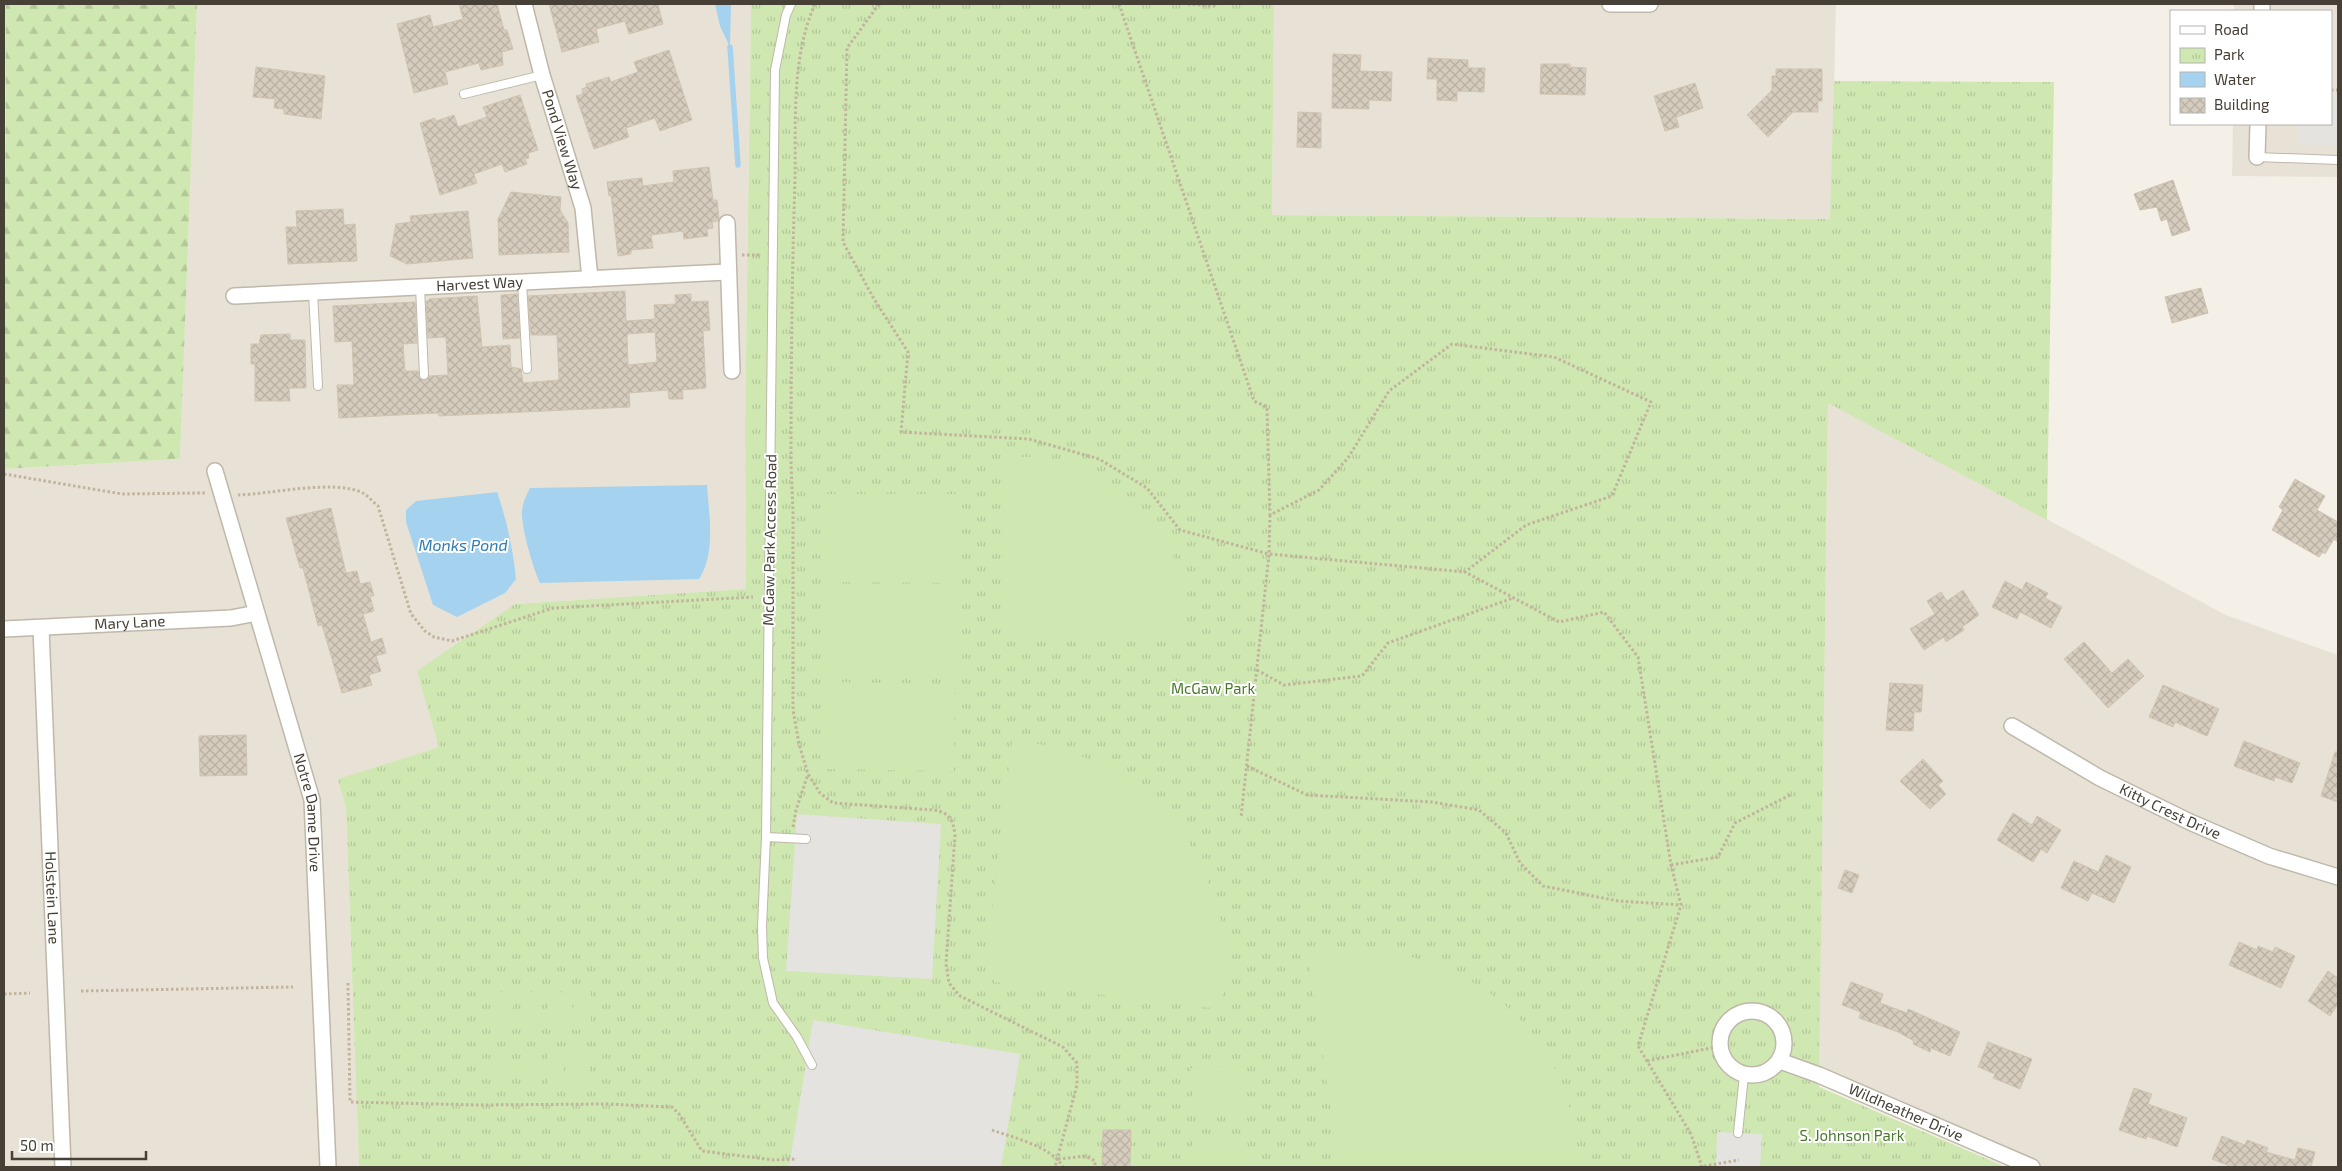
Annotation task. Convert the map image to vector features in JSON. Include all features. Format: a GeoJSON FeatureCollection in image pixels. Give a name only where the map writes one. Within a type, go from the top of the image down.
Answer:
{"type":"FeatureCollection","features":[{"type":"Feature","properties":{"kind":"street","name":"Pond View Way"},"geometry":{"type":"LineString","coordinates":[[524,4],[542,74],[583,208],[590,279]]}},
{"type":"Feature","properties":{"kind":"street"},"geometry":{"type":"LineString","coordinates":[[1610,4],[1650,4]]}},
{"type":"Feature","properties":{"kind":"street"},"geometry":{"type":"LineString","coordinates":[[2257,157],[2258,125]]}},
{"type":"Feature","properties":{"kind":"street"},"geometry":{"type":"LineString","coordinates":[[726,223],[732,372]]}},
{"type":"Feature","properties":{"kind":"street","name":"Harvest Way"},"geometry":{"type":"LineString","coordinates":[[234,296],[727,272]]}},
{"type":"Feature","properties":{"kind":"street","name":"Notre Dame Drive"},"geometry":{"type":"LineString","coordinates":[[215,471],[312,800],[328,1167]]}},
{"type":"Feature","properties":{"kind":"street","name":"Mary Lane"},"geometry":{"type":"LineString","coordinates":[[4,628],[41,628],[231,618],[256,613]]}},
{"type":"Feature","properties":{"kind":"street","name":"Holstein Lane"},"geometry":{"type":"LineString","coordinates":[[41,628],[63,1167]]}},
{"type":"Feature","properties":{"kind":"street","name":"Kitty Crest Drive"},"geometry":{"type":"LineString","coordinates":[[2012,726],[2100,778],[2190,822],[2269,856],[2338,877]]}},
{"type":"Feature","properties":{"kind":"street"},"geometry":{"type":"LineString","coordinates":[[1743,1012],[1765,1013],[1775,1019],[1785,1039],[1784,1050],[1780,1060],[1764,1074],[1744,1075],[1727,1064],[1720,1046],[1720,1035],[1725,1025],[1733,1017],[1743,1012]]}},
{"type":"Feature","properties":{"kind":"street","name":"Wildheather Drive"},"geometry":{"type":"LineString","coordinates":[[1780,1060],[2032,1167]]}},
{"type":"Feature","properties":{"kind":"lane","name":"McGaw Park Access Road"},"geometry":{"type":"LineString","coordinates":[[791,4],[786,15],[775,70],[766,836],[762,927],[765,967],[773,1003],[797,1037],[812,1065]]}},
{"type":"Feature","properties":{"kind":"lane"},"geometry":{"type":"LineString","coordinates":[[464,94],[542,74]]}},
{"type":"Feature","properties":{"kind":"lane"},"geometry":{"type":"LineString","coordinates":[[2257,157],[2338,160]]}},
{"type":"Feature","properties":{"kind":"lane"},"geometry":{"type":"LineString","coordinates":[[522,282],[527,369]]}},
{"type":"Feature","properties":{"kind":"lane"},"geometry":{"type":"LineString","coordinates":[[420,287],[424,375]]}},
{"type":"Feature","properties":{"kind":"lane"},"geometry":{"type":"LineString","coordinates":[[313,292],[318,386]]}},
{"type":"Feature","properties":{"kind":"lane"},"geometry":{"type":"LineString","coordinates":[[766,836],[806,839]]}},
{"type":"Feature","properties":{"kind":"lane"},"geometry":{"type":"LineString","coordinates":[[1738,1133],[1744,1075]]}},
{"type":"Feature","properties":{"kind":"path"},"geometry":{"type":"LineString","coordinates":[[816,4],[802,41],[798,70],[793,255],[793,710],[799,744],[808,774],[820,793],[833,804],[934,810],[947,814],[952,819],[954,835],[946,964],[949,983],[960,996],[1063,1047],[1077,1063],[1078,1085],[1055,1167]]}},
{"type":"Feature","properties":{"kind":"path"},"geometry":{"type":"LineString","coordinates":[[879,4],[847,48],[843,242],[874,299],[908,352],[901,432],[1029,439],[1099,459],[1147,488],[1180,530],[1270,554],[1465,572],[1560,622],[1604,612],[1638,657],[1671,865],[1681,905],[1638,1046],[1691,1134],[1700,1167],[1739,1160]]}},
{"type":"Feature","properties":{"kind":"path"},"geometry":{"type":"LineString","coordinates":[[1119,4],[1254,401],[1268,408],[1270,554],[1241,818]]}},
{"type":"Feature","properties":{"kind":"path"},"geometry":{"type":"LineString","coordinates":[[1188,4],[1213,6],[1218,4]]}},
{"type":"Feature","properties":{"kind":"path"},"geometry":{"type":"LineString","coordinates":[[727,254],[793,255]]}},
{"type":"Feature","properties":{"kind":"path"},"geometry":{"type":"LineString","coordinates":[[1270,515],[1319,490],[1348,458],[1389,391],[1452,344],[1554,357],[1651,402],[1612,496],[1526,525],[1465,572]]}},
{"type":"Feature","properties":{"kind":"path"},"geometry":{"type":"LineString","coordinates":[[4,474],[122,494],[207,494]]}},
{"type":"Feature","properties":{"kind":"path"},"geometry":{"type":"LineString","coordinates":[[235,495],[329,487],[349,488],[364,494],[378,506],[411,614],[417,623],[434,637],[452,641],[553,608],[753,597]]}},
{"type":"Feature","properties":{"kind":"path"},"geometry":{"type":"LineString","coordinates":[[1257,670],[1284,685],[1362,676],[1388,643],[1513,598]]}},
{"type":"Feature","properties":{"kind":"path"},"geometry":{"type":"LineString","coordinates":[[1247,766],[1307,795],[1432,802],[1479,810],[1506,833],[1520,863],[1543,886],[1618,901],[1681,905]]}},
{"type":"Feature","properties":{"kind":"path"},"geometry":{"type":"LineString","coordinates":[[792,838],[796,810],[808,774]]}},
{"type":"Feature","properties":{"kind":"path"},"geometry":{"type":"LineString","coordinates":[[1671,865],[1718,857],[1735,823],[1792,794]]}},
{"type":"Feature","properties":{"kind":"path"},"geometry":{"type":"LineString","coordinates":[[348,984],[350,1102],[478,1105],[606,1104],[672,1107],[679,1114],[702,1151],[774,1160],[797,1159]]}},
{"type":"Feature","properties":{"kind":"path"},"geometry":{"type":"LineString","coordinates":[[80,991],[293,987]]}},
{"type":"Feature","properties":{"kind":"path"},"geometry":{"type":"LineString","coordinates":[[4,994],[30,993]]}},
{"type":"Feature","properties":{"kind":"path"},"geometry":{"type":"LineString","coordinates":[[1647,1061],[1720,1046]]}},
{"type":"Feature","properties":{"kind":"path"},"geometry":{"type":"LineString","coordinates":[[992,1130],[1034,1146],[1058,1159],[1063,1167]]}},
{"type":"Feature","properties":{"kind":"path"},"geometry":{"type":"LineString","coordinates":[[1058,1159],[1086,1156],[1095,1160],[1095,1167]]}},
{"type":"Feature","properties":{"kind":"path"},"geometry":{"type":"LineString","coordinates":[[774,1160],[774,1167]]}},
{"type":"Feature","properties":{"kind":"shaded area"},"geometry":{"type":"Polygon","coordinates":[[[197,4],[751,4],[745,427],[746,589],[515,604],[439,747],[339,779],[346,808],[359,1167],[4,1167],[4,469],[180,459],[197,4]]]}},
{"type":"Feature","properties":{"kind":"shaded area"},"geometry":{"type":"Polygon","coordinates":[[[1274,4],[1836,4],[1831,219],[1272,215],[1274,4]]]}},
{"type":"Feature","properties":{"kind":"shaded area"},"geometry":{"type":"Polygon","coordinates":[[[2234,4],[2338,4],[2338,177],[2232,176],[2233,125],[2332,125],[2332,10],[2234,10],[2234,4]]]}},
{"type":"Feature","properties":{"kind":"shaded area"},"geometry":{"type":"Polygon","coordinates":[[[2332,93],[2338,93],[2338,146],[2297,144],[2297,125],[2332,125],[2332,93]]]}},
{"type":"Feature","properties":{"kind":"shaded area"},"geometry":{"type":"Polygon","coordinates":[[[1828,402],[2226,615],[2338,655],[2338,1167],[2035,1167],[1819,1075],[1828,402]]]}},
{"type":"Feature","properties":{"kind":"shaded area"},"geometry":{"type":"Polygon","coordinates":[[[797,814],[941,824],[932,979],[786,971],[797,814]]]}},
{"type":"Feature","properties":{"kind":"shaded area"},"geometry":{"type":"Polygon","coordinates":[[[813,1020],[1020,1054],[1001,1167],[789,1167],[813,1020]]]}},
{"type":"Feature","properties":{"kind":"shaded area"},"geometry":{"type":"Polygon","coordinates":[[[1717,1132],[1762,1134],[1760,1167],[1716,1167],[1717,1132]]]}},
{"type":"Feature","properties":{"kind":"green space"},"geometry":{"type":"Polygon","coordinates":[[[4,4],[6,4],[4,282],[4,4]]]}},
{"type":"Feature","properties":{"kind":"green space"},"geometry":{"type":"Polygon","coordinates":[[[6,4],[197,4],[180,459],[4,469],[6,4]]]}},
{"type":"Feature","properties":{"kind":"green space","name":"McGaw Park"},"geometry":{"type":"Polygon","coordinates":[[[751,4],[1274,4],[1272,215],[1830,219],[1834,81],[2054,82],[2047,520],[1828,403],[1819,1087],[2006,1167],[359,1167],[346,808],[338,779],[439,747],[417,671],[515,604],[746,589],[745,427],[751,4]]]}},
{"type":"Feature","properties":{"kind":"green space"},"geometry":{"type":"Polygon","coordinates":[[[1003,457],[1030,457],[1056,460],[1087,471],[1118,490],[1147,514],[1166,540],[1177,568],[1184,598],[1185,640],[1017,640],[1006,629],[1003,457]]]}},
{"type":"Feature","properties":{"kind":"green space"},"geometry":{"type":"Polygon","coordinates":[[[826,494],[959,494],[959,583],[826,582],[826,494]]]}},
{"type":"Feature","properties":{"kind":"green space"},"geometry":{"type":"Polygon","coordinates":[[[824,588],[957,589],[956,676],[824,675],[824,588]]]}},
{"type":"Feature","properties":{"kind":"green space"},"geometry":{"type":"Polygon","coordinates":[[[822,682],[955,684],[954,771],[821,769],[822,682]]]}},
{"type":"Feature","properties":{"kind":"green space"},"geometry":{"type":"Polygon","coordinates":[[[1012,740],[1047,746],[1079,755],[1109,768],[1136,786],[1160,807],[1181,831],[1198,860],[1212,892],[1223,927],[1226,956],[1221,1009],[996,982],[985,971],[1012,740]]]}},
{"type":"Feature","properties":{"kind":"green space"},"geometry":{"type":"Polygon","coordinates":[[[1367,948],[1410,957],[1449,970],[1484,989],[1514,1013],[1539,1042],[1558,1076],[1571,1115],[1578,1159],[1522,1167],[1339,1167],[1308,955],[1341,949],[1367,948]]]}},
{"type":"Feature","properties":{"kind":"green space"},"geometry":{"type":"Polygon","coordinates":[[[495,992],[513,992],[513,1030],[495,1030],[495,992]]]}},
{"type":"Feature","properties":{"kind":"green space"},"geometry":{"type":"Polygon","coordinates":[[[521,992],[538,992],[538,1029],[521,1029],[521,992]]]}},
{"type":"Feature","properties":{"kind":"green space"},"geometry":{"type":"Polygon","coordinates":[[[547,992],[565,992],[565,1030],[547,1030],[547,992]]]}},
{"type":"Feature","properties":{"kind":"green space"},"geometry":{"type":"Polygon","coordinates":[[[573,992],[591,992],[591,1030],[574,1030],[573,992]]]}},
{"type":"Feature","properties":{"kind":"green space"},"geometry":{"type":"Polygon","coordinates":[[[521,1048],[538,1048],[538,1086],[521,1086],[521,1048]]]}},
{"type":"Feature","properties":{"kind":"green space"},"geometry":{"type":"Polygon","coordinates":[[[494,1049],[512,1049],[512,1086],[495,1086],[494,1049]]]}},
{"type":"Feature","properties":{"kind":"green space"},"geometry":{"type":"Polygon","coordinates":[[[547,1049],[564,1049],[564,1086],[547,1086],[547,1049]]]}},
{"type":"Feature","properties":{"kind":"green space"},"geometry":{"type":"Polygon","coordinates":[[[572,1049],[589,1049],[589,1086],[572,1086],[572,1049]]]}},
{"type":"Feature","properties":{"kind":"green space"},"geometry":{"type":"Polygon","coordinates":[[[1245,1066],[1247,1115],[1193,1117],[1191,1068],[1245,1066]]]}},
{"type":"Feature","properties":{"kind":"green space"},"geometry":{"type":"Polygon","coordinates":[[[1247,1139],[1249,1167],[1194,1167],[1193,1141],[1247,1139]]]}},
{"type":"Feature","properties":{"kind":"water"},"geometry":{"type":"Polygon","coordinates":[[[715,4],[731,4],[730,47],[720,26],[715,4]]]}},
{"type":"Feature","properties":{"kind":"water"},"geometry":{"type":"Polygon","coordinates":[[[707,485],[710,546],[708,558],[699,579],[540,583],[528,547],[522,518],[523,505],[530,488],[707,485]]]}},
{"type":"Feature","properties":{"kind":"water","name":"Monks Pond"},"geometry":{"type":"Polygon","coordinates":[[[497,492],[509,535],[516,579],[505,593],[457,617],[433,605],[406,522],[406,510],[416,501],[497,492]]]}},
{"type":"Feature","properties":{"kind":"building"},"geometry":{"type":"Polygon","coordinates":[[[459,4],[497,4],[504,30],[507,30],[513,49],[502,52],[503,65],[481,70],[479,63],[445,72],[448,84],[414,93],[397,24],[430,15],[433,27],[463,19],[459,4]]]}},
{"type":"Feature","properties":{"kind":"building"},"geometry":{"type":"Polygon","coordinates":[[[549,4],[658,4],[663,24],[629,34],[625,21],[596,29],[599,42],[562,52],[549,4]]]}},
{"type":"Feature","properties":{"kind":"building"},"geometry":{"type":"Polygon","coordinates":[[[669,50],[692,120],[660,131],[655,118],[626,128],[629,137],[594,149],[576,96],[583,94],[582,89],[587,87],[586,84],[609,77],[611,82],[638,72],[634,62],[669,50]]]}},
{"type":"Feature","properties":{"kind":"building"},"geometry":{"type":"Polygon","coordinates":[[[1333,54],[1361,55],[1360,71],[1392,72],[1391,101],[1369,100],[1369,109],[1332,108],[1333,54]]]}},
{"type":"Feature","properties":{"kind":"building"},"geometry":{"type":"Polygon","coordinates":[[[1428,58],[1468,60],[1468,68],[1485,68],[1484,92],[1457,91],[1457,101],[1437,100],[1437,79],[1427,79],[1428,58]]]}},
{"type":"Feature","properties":{"kind":"building"},"geometry":{"type":"Polygon","coordinates":[[[1541,64],[1570,64],[1570,67],[1586,68],[1585,95],[1540,94],[1541,64]]]}},
{"type":"Feature","properties":{"kind":"building"},"geometry":{"type":"Polygon","coordinates":[[[256,67],[325,76],[321,119],[284,114],[284,109],[274,108],[275,99],[253,97],[256,67]]]}},
{"type":"Feature","properties":{"kind":"building"},"geometry":{"type":"Polygon","coordinates":[[[1776,69],[1822,69],[1822,101],[1818,101],[1818,112],[1793,112],[1768,137],[1747,115],[1772,90],[1772,76],[1776,76],[1776,69]]]}},
{"type":"Feature","properties":{"kind":"building"},"geometry":{"type":"Polygon","coordinates":[[[1695,83],[1703,108],[1676,117],[1679,127],[1665,131],[1654,96],[1695,83]]]}},
{"type":"Feature","properties":{"kind":"building"},"geometry":{"type":"Polygon","coordinates":[[[520,95],[538,150],[528,153],[529,158],[525,159],[527,164],[505,172],[502,164],[474,174],[477,183],[440,195],[420,123],[435,118],[436,121],[454,115],[458,127],[487,117],[483,107],[520,95]]]}},
{"type":"Feature","properties":{"kind":"building"},"geometry":{"type":"Polygon","coordinates":[[[1298,112],[1321,113],[1321,148],[1297,147],[1298,112]]]}},
{"type":"Feature","properties":{"kind":"building"},"geometry":{"type":"Polygon","coordinates":[[[709,167],[713,200],[717,200],[719,218],[718,221],[712,222],[713,228],[707,229],[708,236],[684,239],[683,231],[651,235],[653,248],[631,250],[631,254],[618,256],[611,195],[609,196],[607,182],[642,178],[643,186],[674,182],[673,171],[709,167]]]}},
{"type":"Feature","properties":{"kind":"building"},"geometry":{"type":"Polygon","coordinates":[[[2173,180],[2190,230],[2172,236],[2167,219],[2161,221],[2157,207],[2140,210],[2134,194],[2173,180]]]}},
{"type":"Feature","properties":{"kind":"building"},"geometry":{"type":"Polygon","coordinates":[[[511,192],[561,197],[560,210],[568,223],[569,252],[499,255],[498,219],[511,192]]]}},
{"type":"Feature","properties":{"kind":"building"},"geometry":{"type":"Polygon","coordinates":[[[343,209],[344,225],[355,224],[357,261],[288,264],[286,227],[297,227],[296,211],[343,209]]]}},
{"type":"Feature","properties":{"kind":"building"},"geometry":{"type":"Polygon","coordinates":[[[468,211],[473,258],[407,264],[390,256],[396,224],[411,222],[410,216],[468,211]]]}},
{"type":"Feature","properties":{"kind":"building"},"geometry":{"type":"Polygon","coordinates":[[[2201,288],[2208,313],[2172,323],[2165,297],[2201,288]]]}},
{"type":"Feature","properties":{"kind":"building"},"geometry":{"type":"Polygon","coordinates":[[[625,291],[626,321],[655,319],[654,305],[676,304],[675,295],[691,294],[691,302],[708,301],[710,330],[703,331],[706,388],[682,390],[683,399],[669,399],[668,390],[629,393],[630,407],[439,416],[439,413],[339,418],[337,385],[354,385],[352,341],[335,342],[333,306],[415,302],[417,343],[403,344],[405,371],[418,371],[420,378],[425,381],[429,376],[448,375],[446,337],[428,338],[426,301],[429,301],[429,299],[477,296],[482,347],[510,345],[511,367],[521,369],[523,383],[559,380],[557,335],[531,335],[528,296],[625,291]],[[655,332],[627,334],[628,365],[657,362],[655,332]]]}},
{"type":"Feature","properties":{"kind":"building"},"geometry":{"type":"Polygon","coordinates":[[[517,294],[520,338],[503,339],[501,295],[517,294]]]}},
{"type":"Feature","properties":{"kind":"building"},"geometry":{"type":"Polygon","coordinates":[[[290,334],[290,340],[305,340],[306,388],[289,388],[290,401],[255,401],[255,364],[251,364],[251,344],[259,344],[261,335],[290,334]]]}},
{"type":"Feature","properties":{"kind":"building"},"geometry":{"type":"Polygon","coordinates":[[[2295,479],[2325,496],[2317,510],[2338,522],[2338,542],[2334,539],[2325,554],[2323,552],[2319,557],[2272,530],[2283,510],[2279,507],[2295,479]]]}},
{"type":"Feature","properties":{"kind":"building"},"geometry":{"type":"Polygon","coordinates":[[[331,508],[346,573],[357,571],[360,584],[370,582],[374,596],[370,596],[374,611],[363,614],[371,642],[382,638],[386,653],[376,656],[381,671],[369,675],[372,685],[342,693],[322,625],[318,626],[303,568],[300,568],[286,518],[331,508]]]}},
{"type":"Feature","properties":{"kind":"building"},"geometry":{"type":"Polygon","coordinates":[[[2005,581],[2022,590],[2026,582],[2048,593],[2045,598],[2062,607],[2051,628],[2020,612],[2017,619],[1992,607],[2005,581]]]}},
{"type":"Feature","properties":{"kind":"building"},"geometry":{"type":"Polygon","coordinates":[[[1963,590],[1979,615],[1962,627],[1964,630],[1946,642],[1944,637],[1924,650],[1910,629],[1935,614],[1927,601],[1941,592],[1947,601],[1963,590]]]}},
{"type":"Feature","properties":{"kind":"building"},"geometry":{"type":"Polygon","coordinates":[[[2084,642],[2112,673],[2128,659],[2144,676],[2108,708],[2064,659],[2084,642]]]}},
{"type":"Feature","properties":{"kind":"building"},"geometry":{"type":"Polygon","coordinates":[[[1890,683],[1923,685],[1921,712],[1914,712],[1913,731],[1886,730],[1890,683]]]}},
{"type":"Feature","properties":{"kind":"building"},"geometry":{"type":"Polygon","coordinates":[[[2163,685],[2219,709],[2207,736],[2175,722],[2173,727],[2149,717],[2163,685]]]}},
{"type":"Feature","properties":{"kind":"building"},"geometry":{"type":"Polygon","coordinates":[[[246,735],[247,775],[200,776],[199,736],[246,735]]]}},
{"type":"Feature","properties":{"kind":"building"},"geometry":{"type":"Polygon","coordinates":[[[2244,741],[2300,763],[2292,783],[2275,777],[2274,781],[2234,766],[2244,741]]]}},
{"type":"Feature","properties":{"kind":"building"},"geometry":{"type":"Polygon","coordinates":[[[2335,752],[2338,752],[2338,802],[2321,796],[2335,752]]]}},
{"type":"Feature","properties":{"kind":"building"},"geometry":{"type":"Polygon","coordinates":[[[1923,759],[1943,781],[1938,785],[1946,794],[1930,809],[1900,781],[1923,759]]]}},
{"type":"Feature","properties":{"kind":"building"},"geometry":{"type":"Polygon","coordinates":[[[2013,813],[2032,825],[2037,816],[2061,830],[2047,853],[2041,849],[2033,862],[1997,840],[2013,813]]]}},
{"type":"Feature","properties":{"kind":"building"},"geometry":{"type":"Polygon","coordinates":[[[2106,855],[2131,867],[2114,903],[2092,893],[2088,901],[2061,888],[2074,861],[2098,872],[2106,855]]]}},
{"type":"Feature","properties":{"kind":"building"},"geometry":{"type":"Polygon","coordinates":[[[1845,870],[1859,875],[1852,893],[1838,888],[1845,870]]]}},
{"type":"Feature","properties":{"kind":"building"},"geometry":{"type":"Polygon","coordinates":[[[2239,942],[2257,950],[2258,946],[2273,952],[2275,947],[2295,956],[2281,988],[2229,965],[2239,942]]]}},
{"type":"Feature","properties":{"kind":"building"},"geometry":{"type":"Polygon","coordinates":[[[2328,971],[2338,978],[2338,1004],[2330,1016],[2308,1001],[2328,971]]]}},
{"type":"Feature","properties":{"kind":"building"},"geometry":{"type":"Polygon","coordinates":[[[1851,982],[1883,994],[1880,1003],[1907,1013],[1908,1009],[1960,1032],[1950,1056],[1931,1048],[1930,1052],[1913,1044],[1914,1041],[1898,1032],[1859,1018],[1861,1012],[1842,1005],[1851,982]]]}},
{"type":"Feature","properties":{"kind":"building"},"geometry":{"type":"Polygon","coordinates":[[[1988,1042],[2032,1059],[2020,1089],[1993,1078],[1995,1074],[1978,1067],[1988,1042]]]}},
{"type":"Feature","properties":{"kind":"building"},"geometry":{"type":"Polygon","coordinates":[[[2134,1088],[2152,1094],[2148,1104],[2187,1118],[2177,1147],[2147,1136],[2146,1139],[2119,1130],[2134,1088]]]}},
{"type":"Feature","properties":{"kind":"building"},"geometry":{"type":"Polygon","coordinates":[[[1103,1130],[1131,1130],[1130,1167],[1102,1167],[1103,1130]]]}},
{"type":"Feature","properties":{"kind":"building"},"geometry":{"type":"Polygon","coordinates":[[[2222,1136],[2245,1145],[2247,1140],[2268,1148],[2266,1152],[2295,1160],[2298,1148],[2315,1152],[2311,1167],[2232,1167],[2212,1159],[2222,1136]]]}},
{"type":"Feature","properties":{"kind":"waterway"},"geometry":{"type":"LineString","coordinates":[[730,47],[738,165]]}},
{"type":"Feature","properties":{"kind":"park label","name":"S. Johnson Park"},"geometry":{"type":"Point","coordinates":[1852,1136]}}]}
